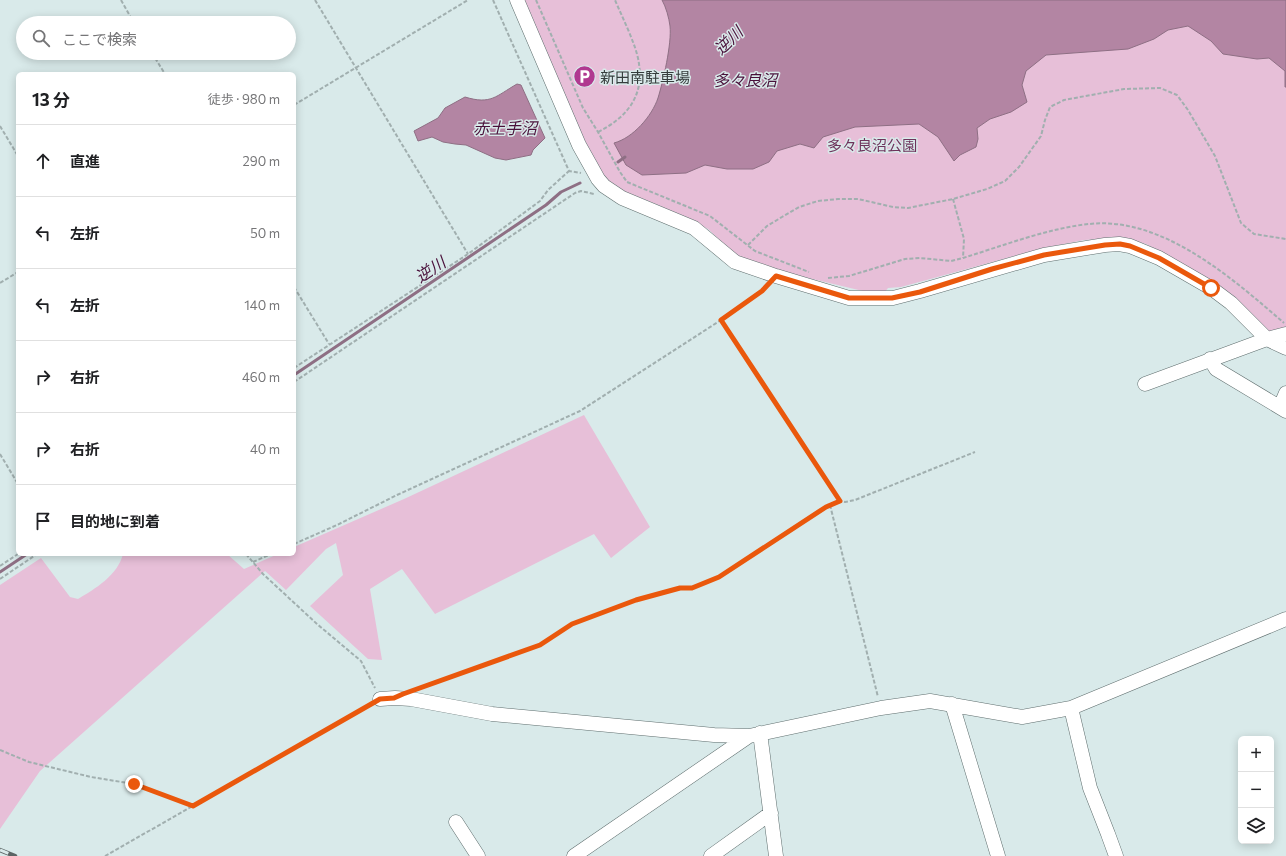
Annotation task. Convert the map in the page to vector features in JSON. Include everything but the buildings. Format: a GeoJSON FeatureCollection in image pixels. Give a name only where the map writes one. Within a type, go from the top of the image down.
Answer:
{"type":"FeatureCollection","features":[{"type":"Feature","properties":{"kind":"street"},"geometry":{"type":"LineString","coordinates":[[517,0],[579,145],[591,168],[604,186],[622,198],[694,228],[735,262],[849,298],[892,298],[920,292],[992,269],[1044,255],[1120,244],[1130,246],[1159,258],[1211,288],[1231,303],[1267,339],[1286,348]]}},
{"type":"Feature","properties":{"kind":"street"},"geometry":{"type":"LineString","coordinates":[[1145,384],[1210,359],[1286,334]]}},
{"type":"Feature","properties":{"kind":"street"},"geometry":{"type":"LineString","coordinates":[[1210,359],[1216,369],[1283,409],[1286,393]]}},
{"type":"Feature","properties":{"kind":"street"},"geometry":{"type":"LineString","coordinates":[[380,699],[411,699],[500,714],[714,735],[754,735],[881,708],[930,701],[1022,717],[1071,708],[1286,620]]}},
{"type":"Feature","properties":{"kind":"street"},"geometry":{"type":"LineString","coordinates":[[952,704],[998,856]]}},
{"type":"Feature","properties":{"kind":"street"},"geometry":{"type":"LineString","coordinates":[[1071,708],[1090,788],[1116,856]]}},
{"type":"Feature","properties":{"kind":"street"},"geometry":{"type":"LineString","coordinates":[[754,735],[771,813],[776,856]]}},
{"type":"Feature","properties":{"kind":"street"},"geometry":{"type":"LineString","coordinates":[[574,856],[754,735]]}},
{"type":"Feature","properties":{"kind":"street"},"geometry":{"type":"LineString","coordinates":[[711,856],[771,813]]}},
{"type":"Feature","properties":{"kind":"street"},"geometry":{"type":"LineString","coordinates":[[456,822],[478,856]]}},
{"type":"Feature","properties":{"kind":"path"},"geometry":{"type":"LineString","coordinates":[[121,0],[130,16]]}},
{"type":"Feature","properties":{"kind":"path"},"geometry":{"type":"LineString","coordinates":[[314,0],[468,254]]}},
{"type":"Feature","properties":{"kind":"path"},"geometry":{"type":"LineString","coordinates":[[296,104],[468,0]]}},
{"type":"Feature","properties":{"kind":"path"},"geometry":{"type":"LineString","coordinates":[[493,0],[569,171]]}},
{"type":"Feature","properties":{"kind":"path"},"geometry":{"type":"LineString","coordinates":[[536,0],[583,108],[627,182],[710,216],[755,251],[812,273]]}},
{"type":"Feature","properties":{"kind":"path"},"geometry":{"type":"LineString","coordinates":[[598,132],[612,125],[628,110],[638,90],[640,76],[636,50],[615,0]]}},
{"type":"Feature","properties":{"kind":"path"},"geometry":{"type":"LineString","coordinates":[[156,60],[164,72]]}},
{"type":"Feature","properties":{"kind":"path"},"geometry":{"type":"LineString","coordinates":[[748,245],[767,226],[799,207],[818,201],[858,199],[893,207],[908,208],[953,199],[987,189],[1005,181],[1019,167],[1041,136],[1050,107],[1064,100],[1124,89],[1160,88],[1177,95],[1188,110],[1215,156],[1242,223],[1254,234],[1286,240]]}},
{"type":"Feature","properties":{"kind":"path"},"geometry":{"type":"LineString","coordinates":[[0,126],[16,153]]}},
{"type":"Feature","properties":{"kind":"path"},"geometry":{"type":"LineString","coordinates":[[569,171],[580,173],[586,177]]}},
{"type":"Feature","properties":{"kind":"path"},"geometry":{"type":"LineString","coordinates":[[296,367],[468,254],[540,200],[548,190],[569,171]]}},
{"type":"Feature","properties":{"kind":"path"},"geometry":{"type":"LineString","coordinates":[[296,381],[575,193],[581,191],[595,194]]}},
{"type":"Feature","properties":{"kind":"path"},"geometry":{"type":"LineString","coordinates":[[953,199],[964,239],[963,258]]}},
{"type":"Feature","properties":{"kind":"path"},"geometry":{"type":"LineString","coordinates":[[826,278],[849,276],[905,259],[920,258],[951,261],[1050,232],[1089,224],[1123,224],[1146,230],[1171,240],[1222,271],[1286,325]]}},
{"type":"Feature","properties":{"kind":"path"},"geometry":{"type":"LineString","coordinates":[[0,283],[16,273]]}},
{"type":"Feature","properties":{"kind":"path"},"geometry":{"type":"LineString","coordinates":[[296,543],[580,411],[721,320],[762,291],[776,276]]}},
{"type":"Feature","properties":{"kind":"path"},"geometry":{"type":"LineString","coordinates":[[296,290],[330,344]]}},
{"type":"Feature","properties":{"kind":"path"},"geometry":{"type":"LineString","coordinates":[[721,320],[840,501]]}},
{"type":"Feature","properties":{"kind":"path"},"geometry":{"type":"LineString","coordinates":[[418,689],[540,645],[572,624],[593,616],[658,593],[680,588],[692,588],[719,577],[830,505],[840,501],[845,502],[855,500],[975,452]]}},
{"type":"Feature","properties":{"kind":"path"},"geometry":{"type":"LineString","coordinates":[[0,454],[16,481]]}},
{"type":"Feature","properties":{"kind":"path"},"geometry":{"type":"LineString","coordinates":[[830,505],[881,708]]}},
{"type":"Feature","properties":{"kind":"path"},"geometry":{"type":"LineString","coordinates":[[0,566],[16,555]]}},
{"type":"Feature","properties":{"kind":"path"},"geometry":{"type":"LineString","coordinates":[[0,579],[34,556]]}},
{"type":"Feature","properties":{"kind":"path"},"geometry":{"type":"LineString","coordinates":[[105,856],[380,699],[361,661],[317,624],[264,574],[248,556]]}},
{"type":"Feature","properties":{"kind":"path"},"geometry":{"type":"LineString","coordinates":[[252,562],[266,556]]}},
{"type":"Feature","properties":{"kind":"path"},"geometry":{"type":"LineString","coordinates":[[0,750],[29,762],[91,777],[134,784],[193,806]]}},
{"type":"Feature","properties":{"kind":"green space","name":"多々良沼公園"},"geometry":{"type":"Polygon","coordinates":[[[522,0],[1286,0],[1286,331],[1269,335],[1190,269],[1146,244],[1123,238],[1084,240],[1040,249],[901,287],[888,288],[885,292],[867,292],[746,261],[730,250],[708,229],[658,205],[618,189],[604,179],[584,144],[522,0]]]}},
{"type":"Feature","properties":{"kind":"green space"},"geometry":{"type":"Polygon","coordinates":[[[584,415],[650,527],[611,558],[594,534],[435,614],[402,569],[370,589],[382,660],[368,659],[310,606],[343,575],[336,543],[326,549],[286,590],[265,571],[40,771],[0,829],[0,585],[41,558],[70,597],[78,599],[105,581],[116,568],[122,556],[229,556],[244,569],[273,556],[296,556],[296,546],[404,499],[584,415]]]}},
{"type":"Feature","properties":{"kind":"water","name":"多々良沼"},"geometry":{"type":"Polygon","coordinates":[[[662,0],[1286,0],[1286,87],[1285,71],[1269,58],[1257,59],[1223,54],[1211,41],[1188,26],[1168,30],[1154,39],[1128,49],[1046,55],[1026,71],[1022,85],[1027,102],[1011,112],[990,119],[977,128],[978,139],[976,147],[960,155],[954,161],[938,137],[919,124],[855,127],[823,137],[814,148],[800,144],[777,151],[769,162],[753,169],[727,169],[705,165],[686,173],[642,175],[626,165],[614,143],[628,136],[641,125],[651,112],[658,98],[667,62],[670,42],[670,26],[662,0]]]}},
{"type":"Feature","properties":{"kind":"water","name":"赤土手沼"},"geometry":{"type":"Polygon","coordinates":[[[517,84],[521,85],[545,138],[533,150],[531,155],[506,160],[495,158],[466,145],[443,142],[432,137],[418,141],[414,131],[438,118],[445,108],[465,97],[481,100],[493,98],[517,84]]]}},
{"type":"Feature","properties":{"kind":"waterway","name":"逆川"},"geometry":{"type":"LineString","coordinates":[[618,162],[625,157]]}},
{"type":"Feature","properties":{"kind":"waterway","name":"逆川"},"geometry":{"type":"LineString","coordinates":[[296,374],[546,205],[561,192],[580,183]]}},
{"type":"Feature","properties":{"kind":"waterway","name":"逆川"},"geometry":{"type":"LineString","coordinates":[[0,572],[24,556]]}},
{"type":"Feature","properties":{"kind":"railway"},"geometry":{"type":"LineString","coordinates":[[0,850],[15,856]]}},
{"type":"Feature","properties":{"kind":"place","name":"新田南駐車場"},"geometry":{"type":"Point","coordinates":[584,77]}},
{"type":"Feature","properties":{"kind":"route"},"geometry":{"type":"LineString","coordinates":[[134,784],[193,806],[380,699],[394,698],[540,645],[572,624],[636,600],[680,588],[692,588],[719,577],[826,507],[840,501],[721,320],[762,291],[776,276],[849,298],[892,298],[920,292],[992,269],[1044,255],[1120,244],[1130,246],[1159,258],[1211,288]]}}]}
